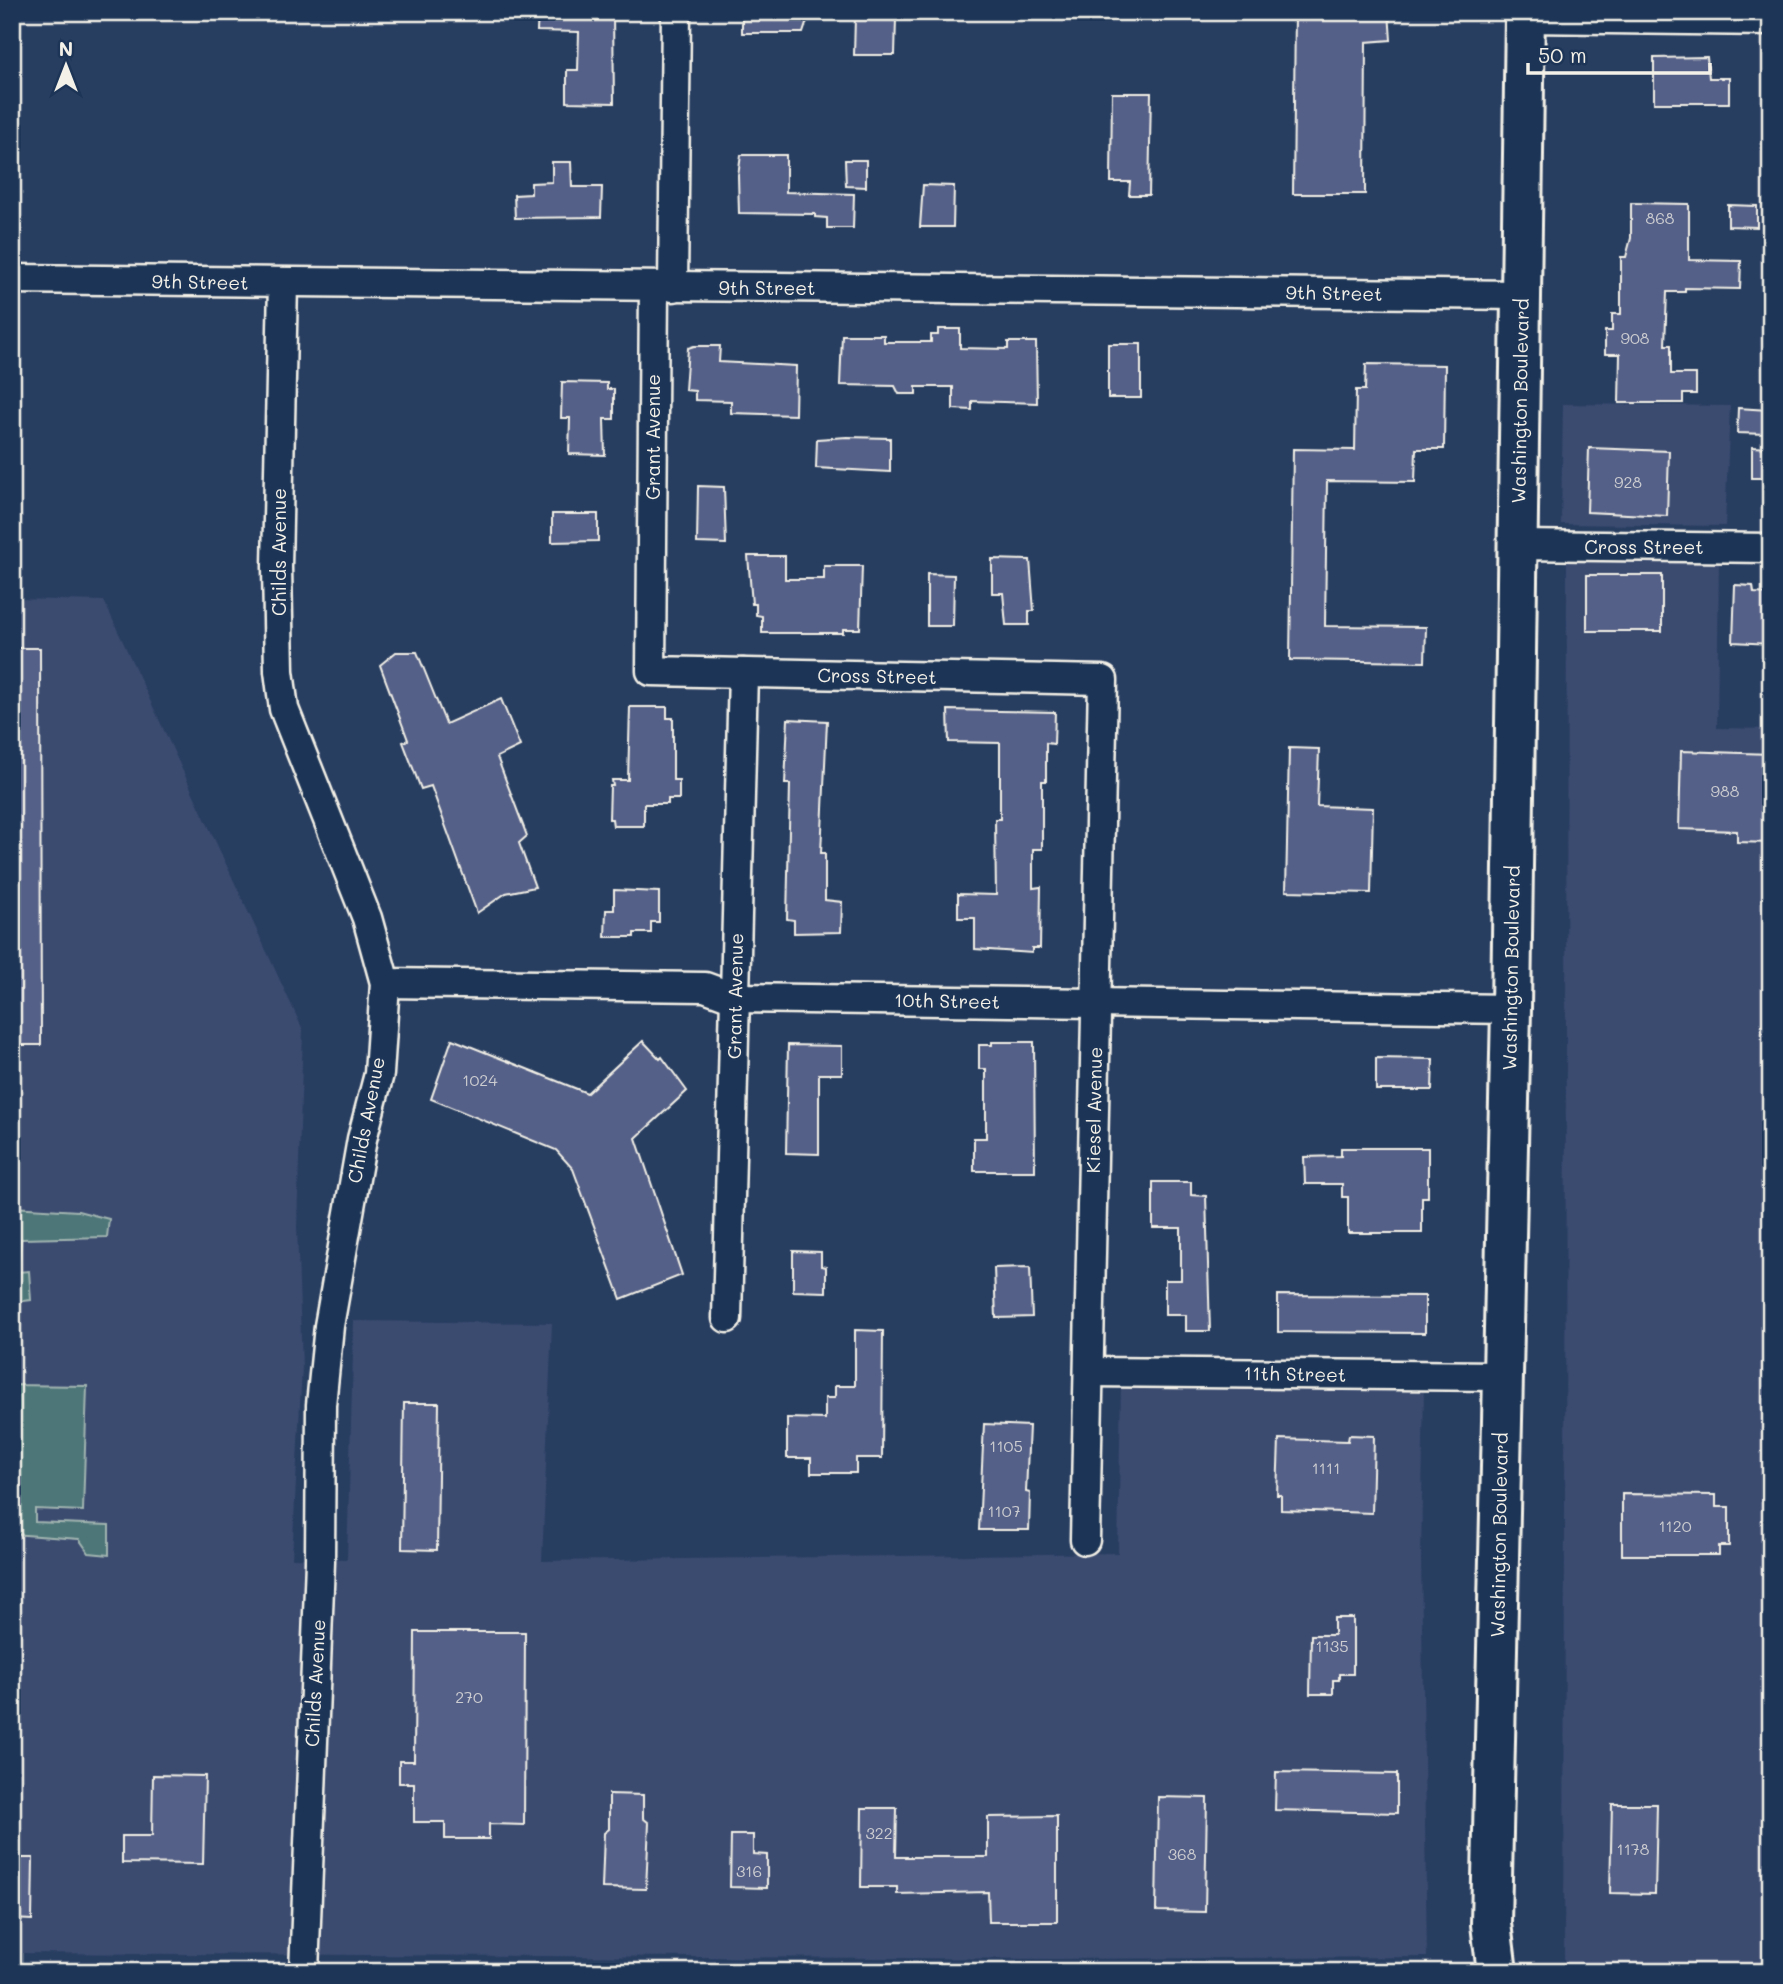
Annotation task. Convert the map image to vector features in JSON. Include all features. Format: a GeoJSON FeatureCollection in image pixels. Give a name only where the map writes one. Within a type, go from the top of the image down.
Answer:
{"type":"FeatureCollection","features":[{"type":"Feature","properties":{"kind":"main road","name":"Washington Boulevard"},"geometry":{"type":"LineString","coordinates":[[1497,1972],[1491,1924],[1511,1009],[1525,15]]}},
{"type":"Feature","properties":{"kind":"main road","name":"Washington Boulevard"},"geometry":{"type":"LineString","coordinates":[[1476,1972],[1491,1924]]}},
{"type":"Feature","properties":{"kind":"street","name":"Grant Avenue"},"geometry":{"type":"LineString","coordinates":[[651,671],[676,12]]}},
{"type":"Feature","properties":{"kind":"street"},"geometry":{"type":"LineString","coordinates":[[1525,15],[1771,21]]}},
{"type":"Feature","properties":{"kind":"street","name":"9th Street"},"geometry":{"type":"LineString","coordinates":[[12,279],[283,284],[1521,295]]}},
{"type":"Feature","properties":{"kind":"street","name":"Childs Avenue"},"geometry":{"type":"LineString","coordinates":[[283,284],[277,575],[279,671],[284,709],[367,918],[385,983],[379,1074],[355,1179],[329,1326],[321,1405],[320,1562],[304,1972]]}},
{"type":"Feature","properties":{"kind":"street","name":"Cross Street"},"geometry":{"type":"LineString","coordinates":[[1518,545],[1771,548]]}},
{"type":"Feature","properties":{"kind":"street","name":"Cross Street"},"geometry":{"type":"LineString","coordinates":[[651,671],[1103,680]]}},
{"type":"Feature","properties":{"kind":"street","name":"Grant Avenue"},"geometry":{"type":"LineString","coordinates":[[727,1318],[743,673]]}},
{"type":"Feature","properties":{"kind":"street","name":"Kiesel Avenue"},"geometry":{"type":"LineString","coordinates":[[1086,1540],[1103,680]]}},
{"type":"Feature","properties":{"kind":"street","name":"10th Street"},"geometry":{"type":"LineString","coordinates":[[385,983],[705,987],[735,998],[1511,1009]]}},
{"type":"Feature","properties":{"kind":"street","name":"11th Street"},"geometry":{"type":"LineString","coordinates":[[1089,1372],[1501,1376]]}},
{"type":"Feature","properties":{"kind":"shaded area"},"geometry":{"type":"Polygon","coordinates":[[[1563,404],[1730,406],[1725,526],[1561,524],[1563,404]]]}},
{"type":"Feature","properties":{"kind":"shaded area"},"geometry":{"type":"Polygon","coordinates":[[[1719,559],[1717,728],[1771,729],[1771,1972],[1564,1968],[1567,560],[1719,559]]]}},
{"type":"Feature","properties":{"kind":"shaded area"},"geometry":{"type":"Polygon","coordinates":[[[12,599],[104,601],[303,1030],[297,1227],[302,1367],[292,1558],[347,1559],[354,1321],[552,1323],[542,1561],[1118,1553],[1121,1387],[1199,1384],[1424,1387],[1421,1557],[1427,1957],[1052,1959],[12,1953],[12,599]]]}},
{"type":"Feature","properties":{"kind":"green space"},"geometry":{"type":"Polygon","coordinates":[[[12,1207],[78,1211],[109,1219],[107,1237],[21,1239],[18,1272],[29,1271],[31,1300],[15,1302],[13,1385],[87,1386],[83,1511],[35,1509],[35,1522],[109,1525],[109,1555],[89,1553],[79,1539],[12,1534],[12,1207]]]}},
{"type":"Feature","properties":{"kind":"building"},"geometry":{"type":"Polygon","coordinates":[[[538,12],[613,12],[614,103],[567,102],[567,70],[578,70],[579,32],[537,31],[538,12]]]}},
{"type":"Feature","properties":{"kind":"building"},"geometry":{"type":"Polygon","coordinates":[[[742,12],[810,12],[803,33],[742,33],[742,12]]]}},
{"type":"Feature","properties":{"kind":"building"},"geometry":{"type":"Polygon","coordinates":[[[1295,12],[1389,12],[1391,40],[1366,42],[1365,194],[1293,194],[1295,12]]]}},
{"type":"Feature","properties":{"kind":"building"},"geometry":{"type":"Polygon","coordinates":[[[855,17],[896,18],[895,55],[854,55],[855,17]]]}},
{"type":"Feature","properties":{"kind":"building"},"geometry":{"type":"Polygon","coordinates":[[[1707,57],[1709,78],[1729,78],[1729,103],[1654,103],[1654,58],[1707,57]]]}},
{"type":"Feature","properties":{"kind":"building"},"geometry":{"type":"Polygon","coordinates":[[[1112,93],[1151,93],[1149,195],[1129,195],[1130,182],[1111,182],[1112,93]]]}},
{"type":"Feature","properties":{"kind":"building"},"geometry":{"type":"Polygon","coordinates":[[[741,155],[786,155],[786,192],[854,194],[853,228],[827,228],[827,218],[815,217],[815,214],[739,213],[738,176],[741,155]]]}},
{"type":"Feature","properties":{"kind":"building"},"geometry":{"type":"Polygon","coordinates":[[[845,160],[866,160],[866,187],[846,186],[845,160]]]}},
{"type":"Feature","properties":{"kind":"building"},"geometry":{"type":"Polygon","coordinates":[[[552,162],[571,162],[572,187],[602,187],[601,217],[515,218],[514,195],[531,194],[531,183],[552,182],[552,162]]]}},
{"type":"Feature","properties":{"kind":"building"},"geometry":{"type":"Polygon","coordinates":[[[923,185],[954,186],[953,227],[920,227],[923,185]]]}},
{"type":"Feature","properties":{"kind":"building"},"geometry":{"type":"Polygon","coordinates":[[[1631,203],[1689,204],[1689,260],[1741,261],[1740,289],[1685,288],[1685,292],[1667,292],[1665,345],[1671,345],[1671,374],[1696,374],[1696,394],[1683,394],[1683,403],[1619,403],[1620,354],[1605,354],[1605,331],[1612,331],[1612,314],[1621,314],[1621,257],[1626,257],[1631,238],[1631,203]]]}},
{"type":"Feature","properties":{"kind":"building"},"geometry":{"type":"Polygon","coordinates":[[[1728,205],[1757,206],[1757,227],[1728,226],[1728,205]]]}},
{"type":"Feature","properties":{"kind":"building"},"geometry":{"type":"Polygon","coordinates":[[[938,329],[960,329],[960,348],[1008,349],[1008,342],[1036,342],[1037,403],[972,401],[972,410],[953,409],[953,387],[916,387],[916,394],[899,394],[895,386],[840,385],[842,335],[884,335],[884,342],[931,342],[931,335],[938,335],[938,329]]]}},
{"type":"Feature","properties":{"kind":"building"},"geometry":{"type":"Polygon","coordinates":[[[1108,344],[1141,344],[1141,398],[1108,398],[1108,344]]]}},
{"type":"Feature","properties":{"kind":"building"},"geometry":{"type":"Polygon","coordinates":[[[720,346],[719,362],[796,366],[795,415],[731,413],[731,401],[695,400],[695,391],[685,390],[688,348],[720,346]]]}},
{"type":"Feature","properties":{"kind":"building"},"geometry":{"type":"Polygon","coordinates":[[[1366,364],[1445,365],[1444,449],[1416,449],[1415,482],[1327,481],[1325,626],[1426,627],[1425,662],[1290,660],[1293,449],[1355,450],[1356,390],[1365,390],[1366,364]]]}},
{"type":"Feature","properties":{"kind":"building"},"geometry":{"type":"Polygon","coordinates":[[[562,382],[607,383],[607,389],[614,389],[614,419],[604,419],[605,455],[569,454],[570,418],[561,418],[562,382]]]}},
{"type":"Feature","properties":{"kind":"building"},"geometry":{"type":"Polygon","coordinates":[[[1738,408],[1768,410],[1767,434],[1737,433],[1738,408]]]}},
{"type":"Feature","properties":{"kind":"building"},"geometry":{"type":"Polygon","coordinates":[[[890,438],[890,472],[816,468],[817,439],[890,438]]]}},
{"type":"Feature","properties":{"kind":"building"},"geometry":{"type":"Polygon","coordinates":[[[1752,447],[1771,448],[1771,478],[1752,478],[1752,447]]]}},
{"type":"Feature","properties":{"kind":"building"},"geometry":{"type":"Polygon","coordinates":[[[1589,448],[1669,451],[1667,516],[1587,512],[1589,448]]]}},
{"type":"Feature","properties":{"kind":"building"},"geometry":{"type":"Polygon","coordinates":[[[698,486],[724,487],[726,544],[697,543],[698,486]]]}},
{"type":"Feature","properties":{"kind":"building"},"geometry":{"type":"Polygon","coordinates":[[[552,514],[598,514],[598,541],[552,542],[552,514]]]}},
{"type":"Feature","properties":{"kind":"building"},"geometry":{"type":"Polygon","coordinates":[[[748,556],[785,556],[785,579],[824,579],[824,566],[862,566],[860,629],[843,629],[843,633],[762,633],[762,616],[756,615],[756,604],[752,604],[748,556]]]}},
{"type":"Feature","properties":{"kind":"building"},"geometry":{"type":"Polygon","coordinates":[[[992,559],[1030,560],[1034,611],[1029,611],[1029,625],[1006,625],[1003,593],[992,593],[992,559]]]}},
{"type":"Feature","properties":{"kind":"building"},"geometry":{"type":"Polygon","coordinates":[[[927,574],[954,575],[953,626],[927,626],[927,574]]]}},
{"type":"Feature","properties":{"kind":"building"},"geometry":{"type":"Polygon","coordinates":[[[1587,575],[1662,575],[1662,631],[1587,631],[1587,575]]]}},
{"type":"Feature","properties":{"kind":"building"},"geometry":{"type":"Polygon","coordinates":[[[1735,585],[1753,586],[1754,593],[1771,594],[1771,644],[1733,642],[1735,585]]]}},
{"type":"Feature","properties":{"kind":"building"},"geometry":{"type":"Polygon","coordinates":[[[12,648],[40,648],[41,1045],[12,1045],[12,648]]]}},
{"type":"Feature","properties":{"kind":"building"},"geometry":{"type":"Polygon","coordinates":[[[396,652],[417,652],[446,724],[501,699],[520,746],[497,757],[527,836],[519,843],[535,887],[506,893],[477,913],[431,786],[421,789],[403,742],[408,740],[380,665],[396,652]]]}},
{"type":"Feature","properties":{"kind":"building"},"geometry":{"type":"Polygon","coordinates":[[[630,707],[667,707],[667,718],[673,718],[673,780],[679,780],[679,799],[668,799],[668,804],[644,804],[644,826],[613,826],[612,819],[609,819],[610,786],[613,786],[612,780],[628,780],[630,707]]]}},
{"type":"Feature","properties":{"kind":"building"},"geometry":{"type":"Polygon","coordinates":[[[948,710],[1055,712],[1054,744],[1046,743],[1046,781],[1042,781],[1042,849],[1033,849],[1033,888],[1041,887],[1040,948],[1032,948],[1032,953],[975,949],[975,918],[958,918],[958,894],[996,895],[995,819],[1000,819],[1000,743],[949,742],[948,710]]]}},
{"type":"Feature","properties":{"kind":"building"},"geometry":{"type":"Polygon","coordinates":[[[788,719],[827,721],[821,853],[825,853],[825,900],[842,902],[841,932],[794,933],[794,920],[787,919],[790,784],[785,784],[788,719]]]}},
{"type":"Feature","properties":{"kind":"building"},"geometry":{"type":"Polygon","coordinates":[[[1289,748],[1319,749],[1317,806],[1373,808],[1371,893],[1286,891],[1289,748]]]}},
{"type":"Feature","properties":{"kind":"building"},"geometry":{"type":"Polygon","coordinates":[[[1681,751],[1771,754],[1771,843],[1737,842],[1737,831],[1679,829],[1681,751]]]}},
{"type":"Feature","properties":{"kind":"building"},"geometry":{"type":"Polygon","coordinates":[[[614,890],[659,892],[659,922],[651,922],[651,933],[634,933],[634,937],[605,937],[606,910],[614,910],[614,890]]]}},
{"type":"Feature","properties":{"kind":"building"},"geometry":{"type":"Polygon","coordinates":[[[452,1039],[587,1093],[643,1041],[660,1059],[662,1057],[687,1091],[636,1138],[682,1275],[621,1299],[573,1169],[556,1150],[431,1099],[452,1039]]]}},
{"type":"Feature","properties":{"kind":"building"},"geometry":{"type":"Polygon","coordinates":[[[992,1042],[1034,1042],[1035,1171],[974,1171],[974,1138],[986,1138],[986,1069],[979,1069],[979,1045],[992,1045],[992,1042]]]}},
{"type":"Feature","properties":{"kind":"building"},"geometry":{"type":"Polygon","coordinates":[[[788,1045],[842,1046],[842,1074],[819,1074],[819,1154],[786,1153],[788,1045]]]}},
{"type":"Feature","properties":{"kind":"building"},"geometry":{"type":"Polygon","coordinates":[[[1376,1058],[1433,1059],[1432,1090],[1376,1090],[1376,1058]]]}},
{"type":"Feature","properties":{"kind":"building"},"geometry":{"type":"Polygon","coordinates":[[[1341,1148],[1428,1148],[1428,1197],[1422,1197],[1422,1233],[1348,1233],[1348,1197],[1342,1197],[1342,1184],[1305,1184],[1304,1157],[1341,1156],[1341,1148]]]}},
{"type":"Feature","properties":{"kind":"building"},"geometry":{"type":"Polygon","coordinates":[[[1153,1182],[1191,1182],[1191,1195],[1206,1196],[1210,1331],[1186,1331],[1186,1315],[1165,1315],[1165,1280],[1181,1280],[1181,1228],[1153,1228],[1153,1182]]]}},
{"type":"Feature","properties":{"kind":"building"},"geometry":{"type":"Polygon","coordinates":[[[793,1251],[821,1252],[821,1266],[826,1267],[826,1292],[793,1291],[793,1251]]]}},
{"type":"Feature","properties":{"kind":"building"},"geometry":{"type":"Polygon","coordinates":[[[1030,1267],[1032,1317],[996,1318],[994,1268],[1030,1267]]]}},
{"type":"Feature","properties":{"kind":"building"},"geometry":{"type":"Polygon","coordinates":[[[1278,1295],[1425,1296],[1425,1333],[1278,1332],[1278,1295]]]}},
{"type":"Feature","properties":{"kind":"building"},"geometry":{"type":"Polygon","coordinates":[[[855,1330],[883,1331],[882,1458],[856,1458],[856,1473],[811,1473],[811,1458],[787,1458],[787,1418],[825,1419],[825,1398],[835,1398],[835,1386],[855,1386],[855,1330]]]}},
{"type":"Feature","properties":{"kind":"building"},"geometry":{"type":"Polygon","coordinates":[[[404,1403],[439,1403],[437,1550],[402,1549],[404,1403]]]}},
{"type":"Feature","properties":{"kind":"building"},"geometry":{"type":"Polygon","coordinates":[[[984,1424],[1029,1426],[1026,1492],[1030,1493],[1029,1530],[979,1530],[984,1424]]]}},
{"type":"Feature","properties":{"kind":"building"},"geometry":{"type":"Polygon","coordinates":[[[1349,1435],[1374,1436],[1372,1513],[1281,1510],[1281,1495],[1277,1495],[1279,1439],[1348,1441],[1349,1435]]]}},
{"type":"Feature","properties":{"kind":"building"},"geometry":{"type":"Polygon","coordinates":[[[1622,1494],[1716,1495],[1716,1507],[1729,1507],[1729,1546],[1719,1546],[1719,1555],[1622,1555],[1622,1494]]]}},
{"type":"Feature","properties":{"kind":"building"},"geometry":{"type":"Polygon","coordinates":[[[1334,1618],[1353,1618],[1353,1674],[1339,1674],[1339,1680],[1333,1680],[1333,1694],[1310,1694],[1311,1635],[1334,1635],[1334,1618]]]}},
{"type":"Feature","properties":{"kind":"building"},"geometry":{"type":"Polygon","coordinates":[[[415,1632],[525,1632],[524,1825],[489,1824],[489,1839],[445,1839],[445,1822],[414,1822],[414,1783],[399,1783],[399,1761],[414,1761],[415,1632]]]}},
{"type":"Feature","properties":{"kind":"building"},"geometry":{"type":"Polygon","coordinates":[[[1276,1772],[1397,1774],[1397,1813],[1275,1810],[1276,1772]]]}},
{"type":"Feature","properties":{"kind":"building"},"geometry":{"type":"Polygon","coordinates":[[[153,1775],[205,1776],[203,1864],[122,1863],[122,1836],[152,1836],[153,1775]]]}},
{"type":"Feature","properties":{"kind":"building"},"geometry":{"type":"Polygon","coordinates":[[[609,1794],[643,1795],[643,1818],[649,1823],[646,1889],[602,1888],[604,1833],[609,1829],[609,1794]]]}},
{"type":"Feature","properties":{"kind":"building"},"geometry":{"type":"Polygon","coordinates":[[[1158,1797],[1207,1798],[1205,1912],[1156,1911],[1158,1797]]]}},
{"type":"Feature","properties":{"kind":"building"},"geometry":{"type":"Polygon","coordinates":[[[1612,1804],[1657,1804],[1655,1894],[1610,1893],[1612,1804]]]}},
{"type":"Feature","properties":{"kind":"building"},"geometry":{"type":"Polygon","coordinates":[[[862,1808],[897,1808],[896,1857],[988,1857],[988,1817],[1057,1816],[1057,1922],[989,1922],[988,1892],[897,1894],[897,1887],[861,1887],[862,1808]]]}},
{"type":"Feature","properties":{"kind":"building"},"geometry":{"type":"Polygon","coordinates":[[[731,1835],[753,1835],[753,1854],[767,1855],[767,1888],[730,1887],[731,1835]]]}},
{"type":"Feature","properties":{"kind":"building"},"geometry":{"type":"Polygon","coordinates":[[[12,1858],[33,1858],[32,1920],[12,1919],[12,1858]]]}}]}
